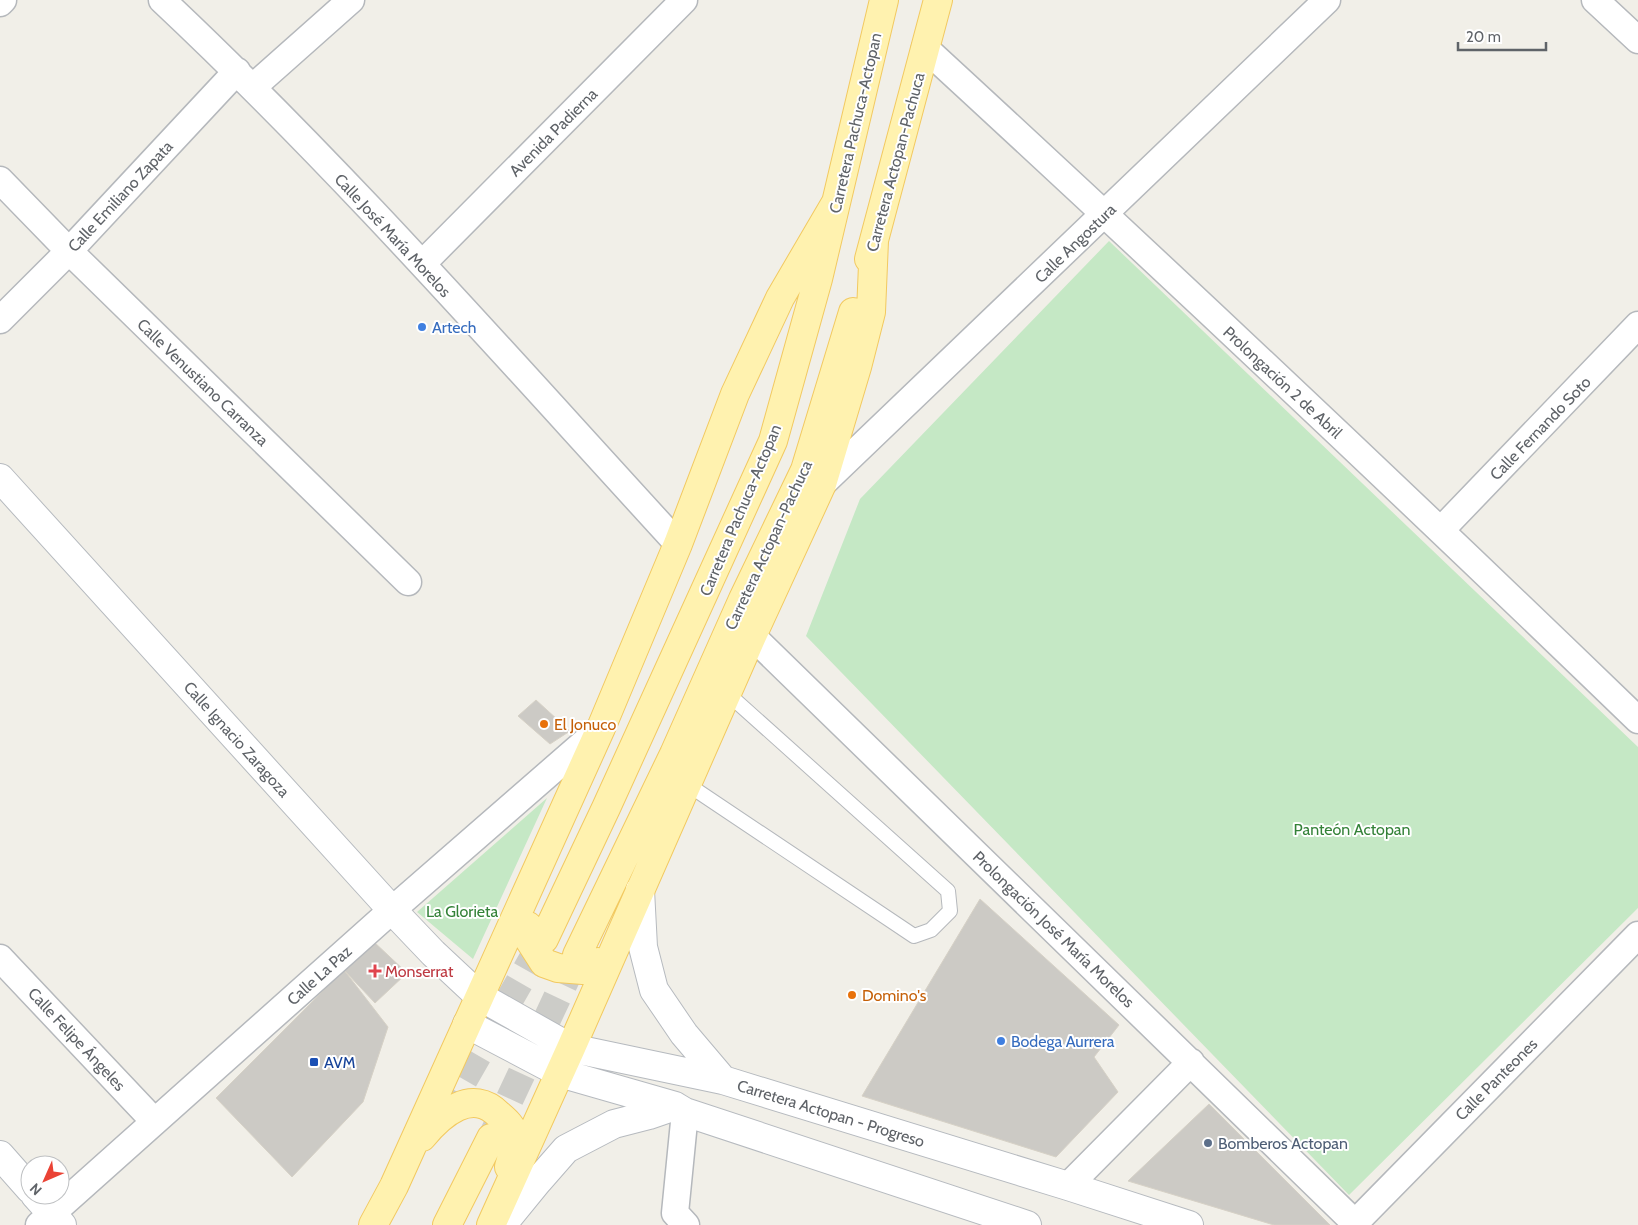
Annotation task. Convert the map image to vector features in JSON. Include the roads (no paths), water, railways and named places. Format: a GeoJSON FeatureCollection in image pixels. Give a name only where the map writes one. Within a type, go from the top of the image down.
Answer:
{"type":"FeatureCollection","features":[{"type":"Feature","properties":{"kind":"main road","name":"Carretera Actopan-Pachuca"},"geometry":{"type":"LineString","coordinates":[[577,955],[674,754],[743,599],[805,470],[874,241],[938,0]]}},
{"type":"Feature","properties":{"kind":"main road","name":"Carretera Pachuca-Actopan"},"geometry":{"type":"LineString","coordinates":[[544,939],[773,441],[818,279],[879,4]]}},
{"type":"Feature","properties":{"kind":"main road"},"geometry":{"type":"LineString","coordinates":[[373,1225],[394,1186],[601,728],[678,544],[735,394],[780,298],[835,204]]}},
{"type":"Feature","properties":{"kind":"main road"},"geometry":{"type":"LineString","coordinates":[[502,1213],[560,1073],[640,890],[752,636],[822,484],[857,367],[871,312],[874,241]]}},
{"type":"Feature","properties":{"kind":"main road","name":"Calle Ignacio Zaragoza"},"geometry":{"type":"LineString","coordinates":[[0,478],[392,910],[433,953],[479,996]]}},
{"type":"Feature","properties":{"kind":"main road"},"geometry":{"type":"LineString","coordinates":[[640,890],[643,947],[654,990],[684,1034],[723,1080]]}},
{"type":"Feature","properties":{"kind":"main road"},"geometry":{"type":"LineString","coordinates":[[526,894],[528,938],[544,963],[558,968],[584,970],[601,960],[617,943]]}},
{"type":"Feature","properties":{"kind":"main road","name":"Carretera Actopan - Progreso"},"geometry":{"type":"LineString","coordinates":[[479,996],[571,1048],[723,1080],[1189,1225]]}},
{"type":"Feature","properties":{"kind":"main road"},"geometry":{"type":"LineString","coordinates":[[467,1024],[560,1073],[680,1109],[1027,1225]]}},
{"type":"Feature","properties":{"kind":"main road"},"geometry":{"type":"LineString","coordinates":[[408,1154],[435,1121],[455,1107],[481,1103],[494,1110],[511,1126],[515,1138],[502,1213]]}},
{"type":"Feature","properties":{"kind":"main road"},"geometry":{"type":"LineString","coordinates":[[491,1225],[538,1181],[566,1149],[614,1124],[680,1109]]}},
{"type":"Feature","properties":{"kind":"main road"},"geometry":{"type":"LineString","coordinates":[[390,1225],[443,1116]]}},
{"type":"Feature","properties":{"kind":"main road"},"geometry":{"type":"LineString","coordinates":[[447,1225],[491,1138]]}},
{"type":"Feature","properties":{"kind":"main road"},"geometry":{"type":"LineString","coordinates":[[0,1155],[20,1178]]}},
{"type":"Feature","properties":{"kind":"street"},"geometry":{"type":"LineString","coordinates":[[0,3],[3,0]]}},
{"type":"Feature","properties":{"kind":"street","name":"Calle José María Morelos"},"geometry":{"type":"LineString","coordinates":[[162,0],[245,79],[422,264],[678,544]]}},
{"type":"Feature","properties":{"kind":"street","name":"Calle Emiliano Zapata"},"geometry":{"type":"LineString","coordinates":[[0,320],[69,250],[245,79],[351,0]]}},
{"type":"Feature","properties":{"kind":"street","name":"Calle Angostura"},"geometry":{"type":"LineString","coordinates":[[822,484],[1327,0]]}},
{"type":"Feature","properties":{"kind":"street"},"geometry":{"type":"LineString","coordinates":[[1595,0],[1638,40]]}},
{"type":"Feature","properties":{"kind":"street","name":"Avenida Padierna"},"geometry":{"type":"LineString","coordinates":[[422,264],[677,2]]}},
{"type":"Feature","properties":{"kind":"street","name":"Prolongación 2 de Abril"},"geometry":{"type":"LineString","coordinates":[[925,48],[1105,214],[1441,530],[1638,720]]}},
{"type":"Feature","properties":{"kind":"street","name":"Calle Venustiano Carranza"},"geometry":{"type":"LineString","coordinates":[[0,180],[408,582]]}},
{"type":"Feature","properties":{"kind":"street","name":"Calle Fernando Soto"},"geometry":{"type":"LineString","coordinates":[[1441,530],[1638,325]]}},
{"type":"Feature","properties":{"kind":"street","name":"Prolongación José María Morelos"},"geometry":{"type":"LineString","coordinates":[[752,636],[1355,1223]]}},
{"type":"Feature","properties":{"kind":"street","name":"Calle La Paz"},"geometry":{"type":"LineString","coordinates":[[47,1214],[601,728]]}},
{"type":"Feature","properties":{"kind":"street","name":"Calle Panteones"},"geometry":{"type":"LineString","coordinates":[[1355,1223],[1638,935]]}},
{"type":"Feature","properties":{"kind":"street","name":"Calle Felipe Ángeles"},"geometry":{"type":"LineString","coordinates":[[0,958],[154,1121]]}},
{"type":"Feature","properties":{"kind":"street"},"geometry":{"type":"LineString","coordinates":[[1068,1186],[1191,1062]]}},
{"type":"Feature","properties":{"kind":"street"},"geometry":{"type":"LineString","coordinates":[[676,1221],[680,1109]]}},
{"type":"Feature","properties":{"kind":"lane"},"geometry":{"type":"LineString","coordinates":[[687,784],[914,936],[931,930],[950,910],[948,891],[727,692]]}},
{"type":"Feature","properties":{"kind":"tunnel"},"geometry":{"type":"LineString","coordinates":[[443,1116],[544,939]]}},
{"type":"Feature","properties":{"kind":"tunnel"},"geometry":{"type":"LineString","coordinates":[[492,1137],[577,955]]}},
{"type":"Feature","properties":{"kind":"place","name":"Artech"},"geometry":{"type":"Point","coordinates":[422,327]}},
{"type":"Feature","properties":{"kind":"place","name":"El Jonuco"},"geometry":{"type":"Point","coordinates":[544,724]}},
{"type":"Feature","properties":{"kind":"place","name":"Monserrat"},"geometry":{"type":"Point","coordinates":[375,971]}},
{"type":"Feature","properties":{"kind":"place","name":"Domino's"},"geometry":{"type":"Point","coordinates":[852,995]}},
{"type":"Feature","properties":{"kind":"place","name":"Bodega Aurrera"},"geometry":{"type":"Point","coordinates":[1001,1041]}},
{"type":"Feature","properties":{"kind":"place","name":"AVM"},"geometry":{"type":"Point","coordinates":[314,1062]}},
{"type":"Feature","properties":{"kind":"place","name":"Bomberos Actopan"},"geometry":{"type":"Point","coordinates":[1208,1143]}},
{"type":"Feature","properties":{"kind":"park label","name":"Panteón Actopan"},"geometry":{"type":"Point","coordinates":[1352,829]}},
{"type":"Feature","properties":{"kind":"park label","name":"La Glorieta"},"geometry":{"type":"Point","coordinates":[462,911]}}]}
